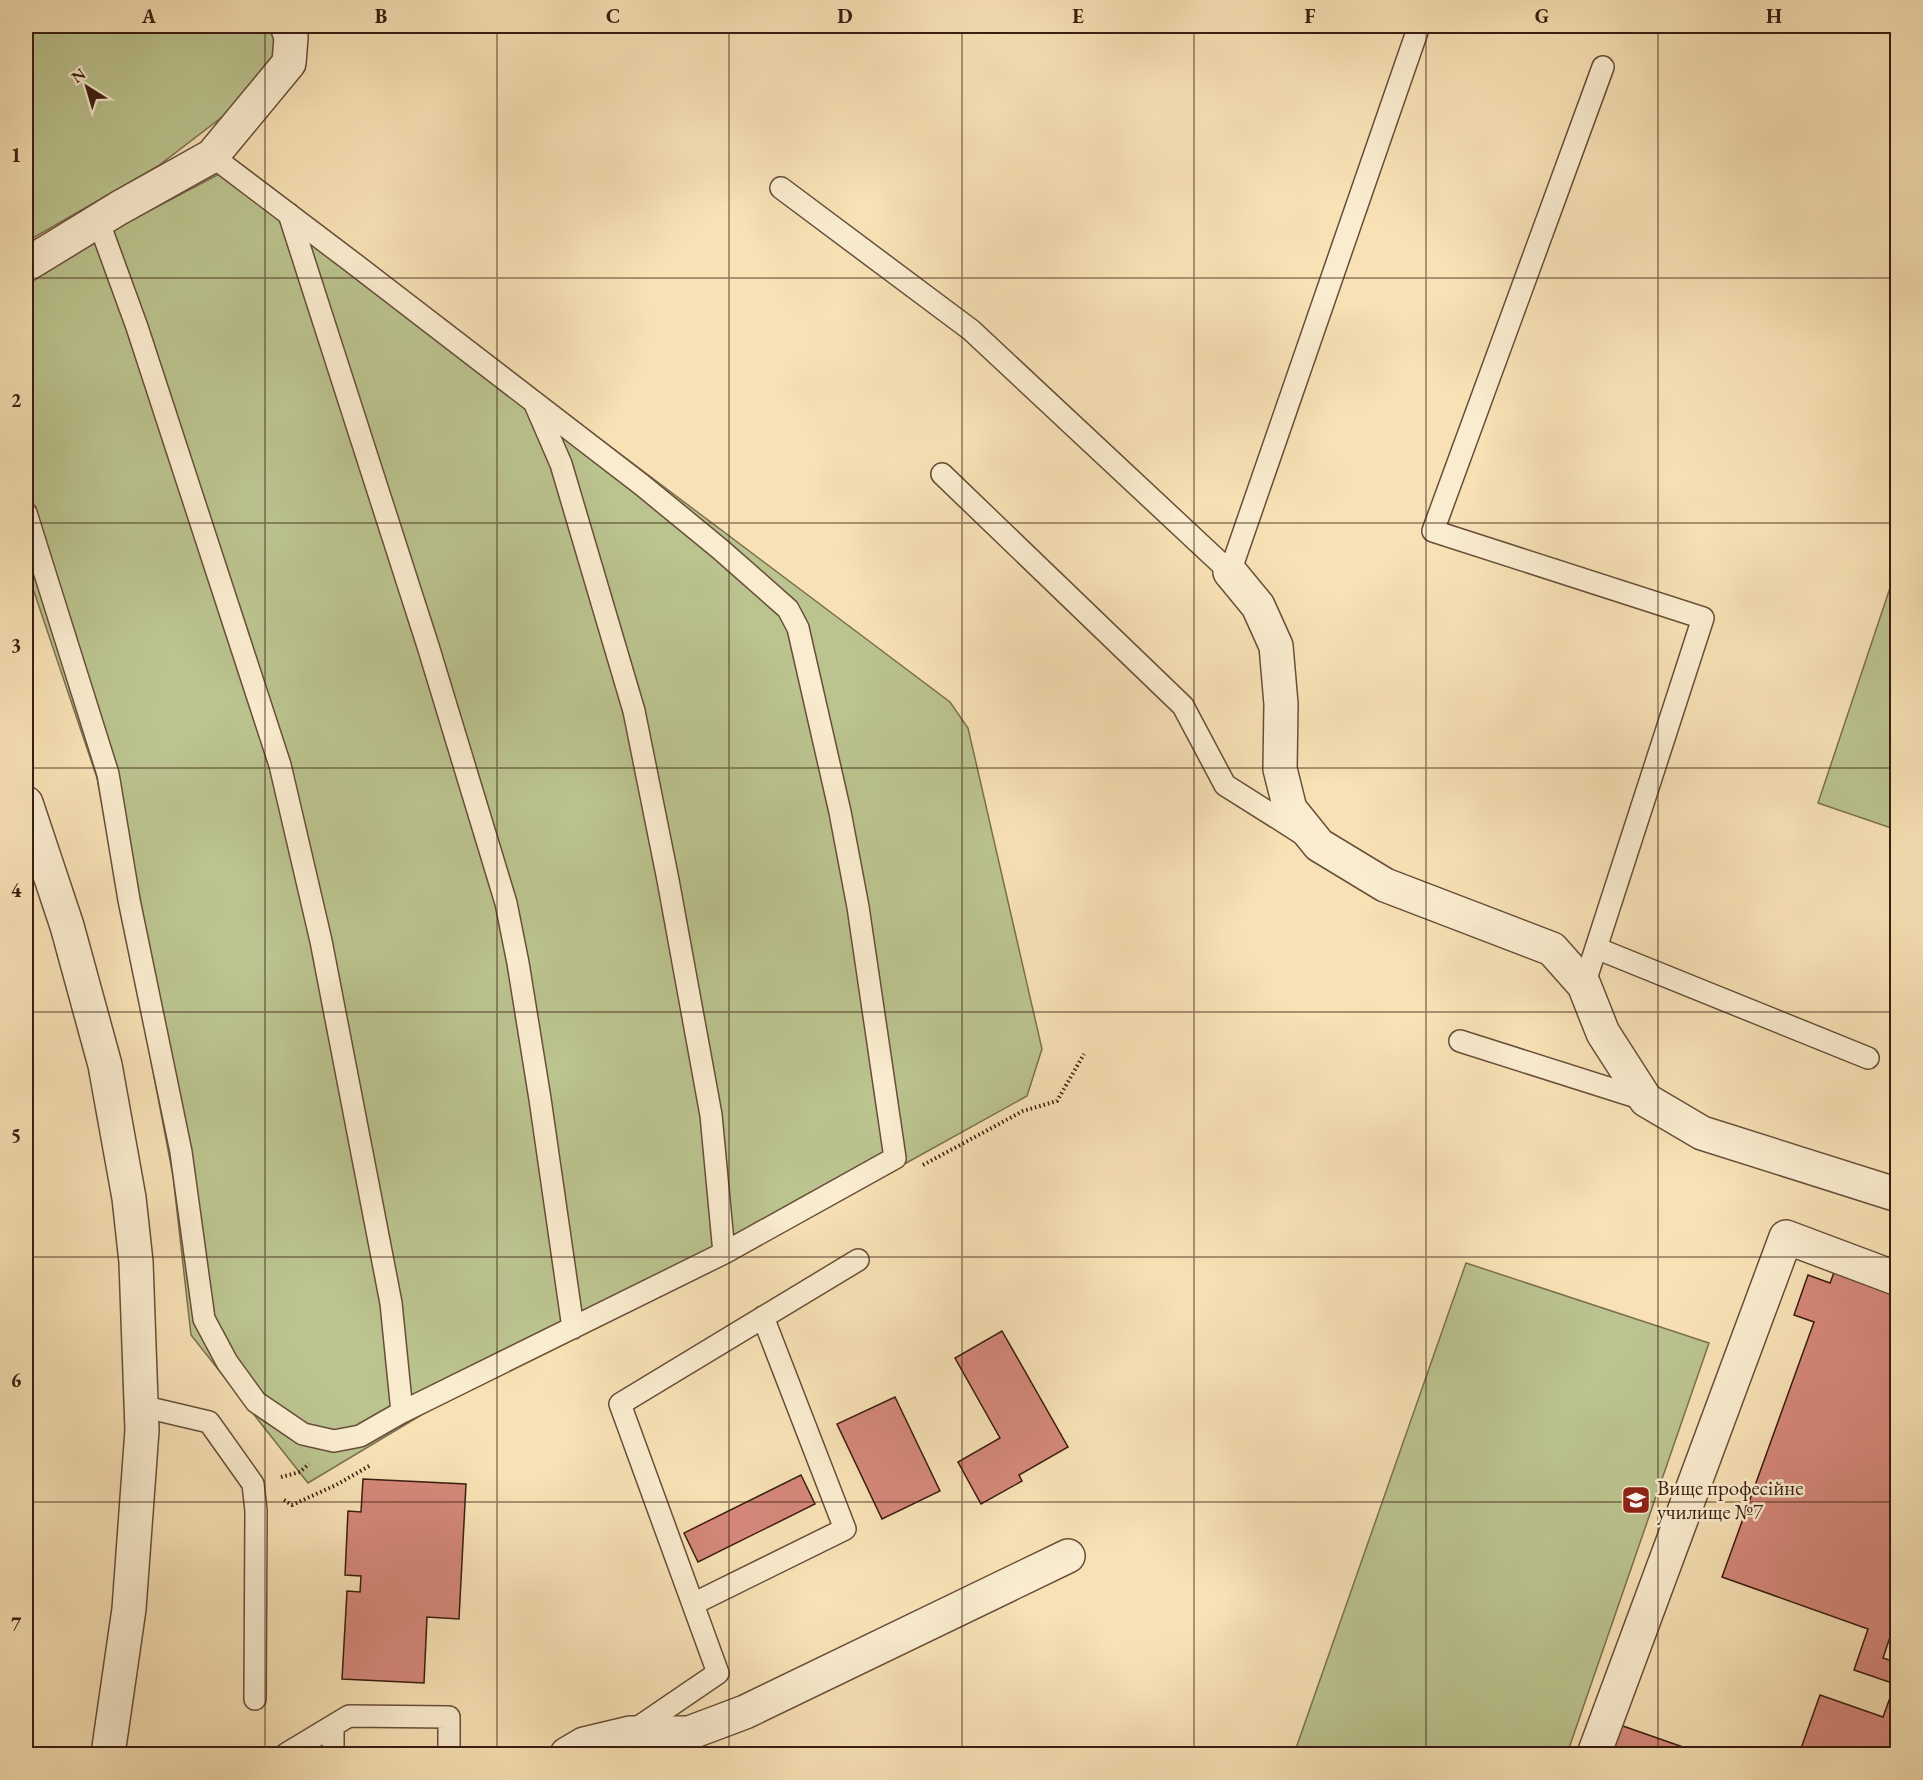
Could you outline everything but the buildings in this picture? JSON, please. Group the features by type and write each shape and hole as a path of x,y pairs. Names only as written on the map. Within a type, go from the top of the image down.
{"street":[{"path":"26,265 98,220 212,156 289,63 291,36 287,26"},
{"path":"1230,572 1258,606 1276,646 1281,704 1280,769 1290,810 1319,845 1385,885 1552,950 1584,985 1603,1032 1646,1100 1702,1133 1898,1196"},
{"path":"26,803 67,926 105,1065 129,1198 136,1262 142,1430 129,1609 108,1755"},
{"path":"1594,1755 1786,1237 1898,1279"},
{"path":"567,1755 584,1744 637,1744 689,1733 745,1712 1068,1556"}],"lane":[{"path":"781,188 971,330 1230,572 1419,26"},
{"path":"1584,985 1703,618 1433,531 1604,68"},
{"path":"26,513 108,774 129,900 181,1152 204,1319 227,1362 256,1402 303,1434 334,1441 360,1436 402,1412 724,1253 895,1158 858,907 840,812 798,628 788,609 642,485 212,156"},
{"path":"289,214 428,646 506,903 539,1088 573,1328"},
{"path":"98,220 137,327 280,765 321,941 389,1292 402,1412"},
{"path":"535,404 561,464 634,711 711,1115 724,1253"},
{"path":"942,474 1183,706 1225,785 1319,845"},
{"path":"1596,948 1868,1058"},
{"path":"1460,1041 1646,1100"},
{"path":"637,1744 718,1672 620,1404 858,1260"},
{"path":"693,1604 845,1529 763,1317"},
{"path":"141,1406 209,1422 253,1484 256,1511 255,1699"},
{"path":"286,1755 349,1716 449,1717 449,1755"},
{"path":"333,1726 333,1755"}],"green space":[{"path":"26,26 266,26 272,33 279,52 230,111 158,166 26,242"},
{"path":"236,165 950,702 968,728 1042,1049 1027,1096 899,1167 448,1399 308,1483 191,1335 173,1176 97,778 26,568 26,281 81,247"},
{"path":"1897,567 1897,830 1818,803"},
{"path":"1466,1263 1709,1343 1567,1754 1294,1754"}],"place":[{"name":"Вище професійне училище №7","path":"1636,1500"}]}
